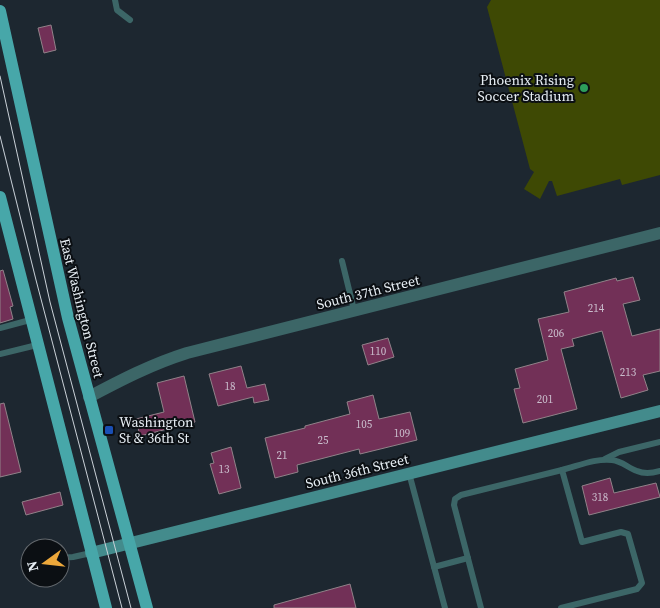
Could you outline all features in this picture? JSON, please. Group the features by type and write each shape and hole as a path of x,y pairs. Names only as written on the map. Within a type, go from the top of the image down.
{"main road":[{"name":"East Washington Street","path":"0,12 48,234 89,397 147,608"},
{"path":"0,197 30,320 106,608"}],"street":[{"name":"South 37th Street","path":"89,397 144,369 187,353 660,233"},
{"name":"South 36th Street","path":"91,553 660,411"}],"lane":[{"path":"115,0 117,10 130,20"},
{"path":"342,262 354,310"},
{"path":"0,328 30,320"},
{"path":"0,354 37,345"},
{"path":"604,460 616,453 660,442"},
{"path":"481,608 454,505 457,497 604,460 622,462 637,472 660,471"},
{"path":"561,608 637,589 642,583 630,536 626,532 582,542 562,470"},
{"path":"409,473 445,608"},
{"name":"South 36th Street","path":"70,557 91,553"},
{"path":"434,567 468,558"}],"green space":[{"name":"Phoenix Rising Soccer Stadium","path":"491,0 660,0 660,175 622,185 620,179 557,196 552,181 549,181 540,199 524,189 534,172 530,169 487,7"}],"building":[{"path":"51,25 56,50 44,53 38,28"},
{"path":"3,270 13,306 10,307 13,319 0,323 0,271"},
{"path":"633,277 640,300 623,304 632,336 660,329 660,371 643,375 648,390 621,398 602,331 572,339 574,346 561,349 577,409 523,423 514,389 520,388 515,369 548,360 538,319 569,312 564,292 616,278 617,281"},
{"path":"388,338 394,357 368,365 362,345"},
{"path":"241,366 247,388 265,384 269,400 254,403 253,397 218,406 209,374"},
{"path":"184,376 195,422 140,436 136,419 164,412 157,383"},
{"path":"373,395 379,419 410,412 417,440 360,454 359,449 297,465 298,472 275,478 265,438 350,414 347,402"},
{"path":"4,403 21,472 0,477 0,404"},
{"path":"231,447 241,488 219,494 210,464 214,463 211,453"},
{"path":"610,478 614,493 656,483 660,497 589,515 582,486"},
{"path":"60,492 63,505 26,515 22,502"},
{"path":"350,584 356,608 274,608 274,605"}],"tram line":[{"path":"0,76 50,302 131,608"},
{"path":"0,136 122,608"}],"place":[{"name":"Phoenix Rising Soccer Stadium","path":"584,88"},
{"name":"Washington St & 36th St","path":"109,430"}]}
